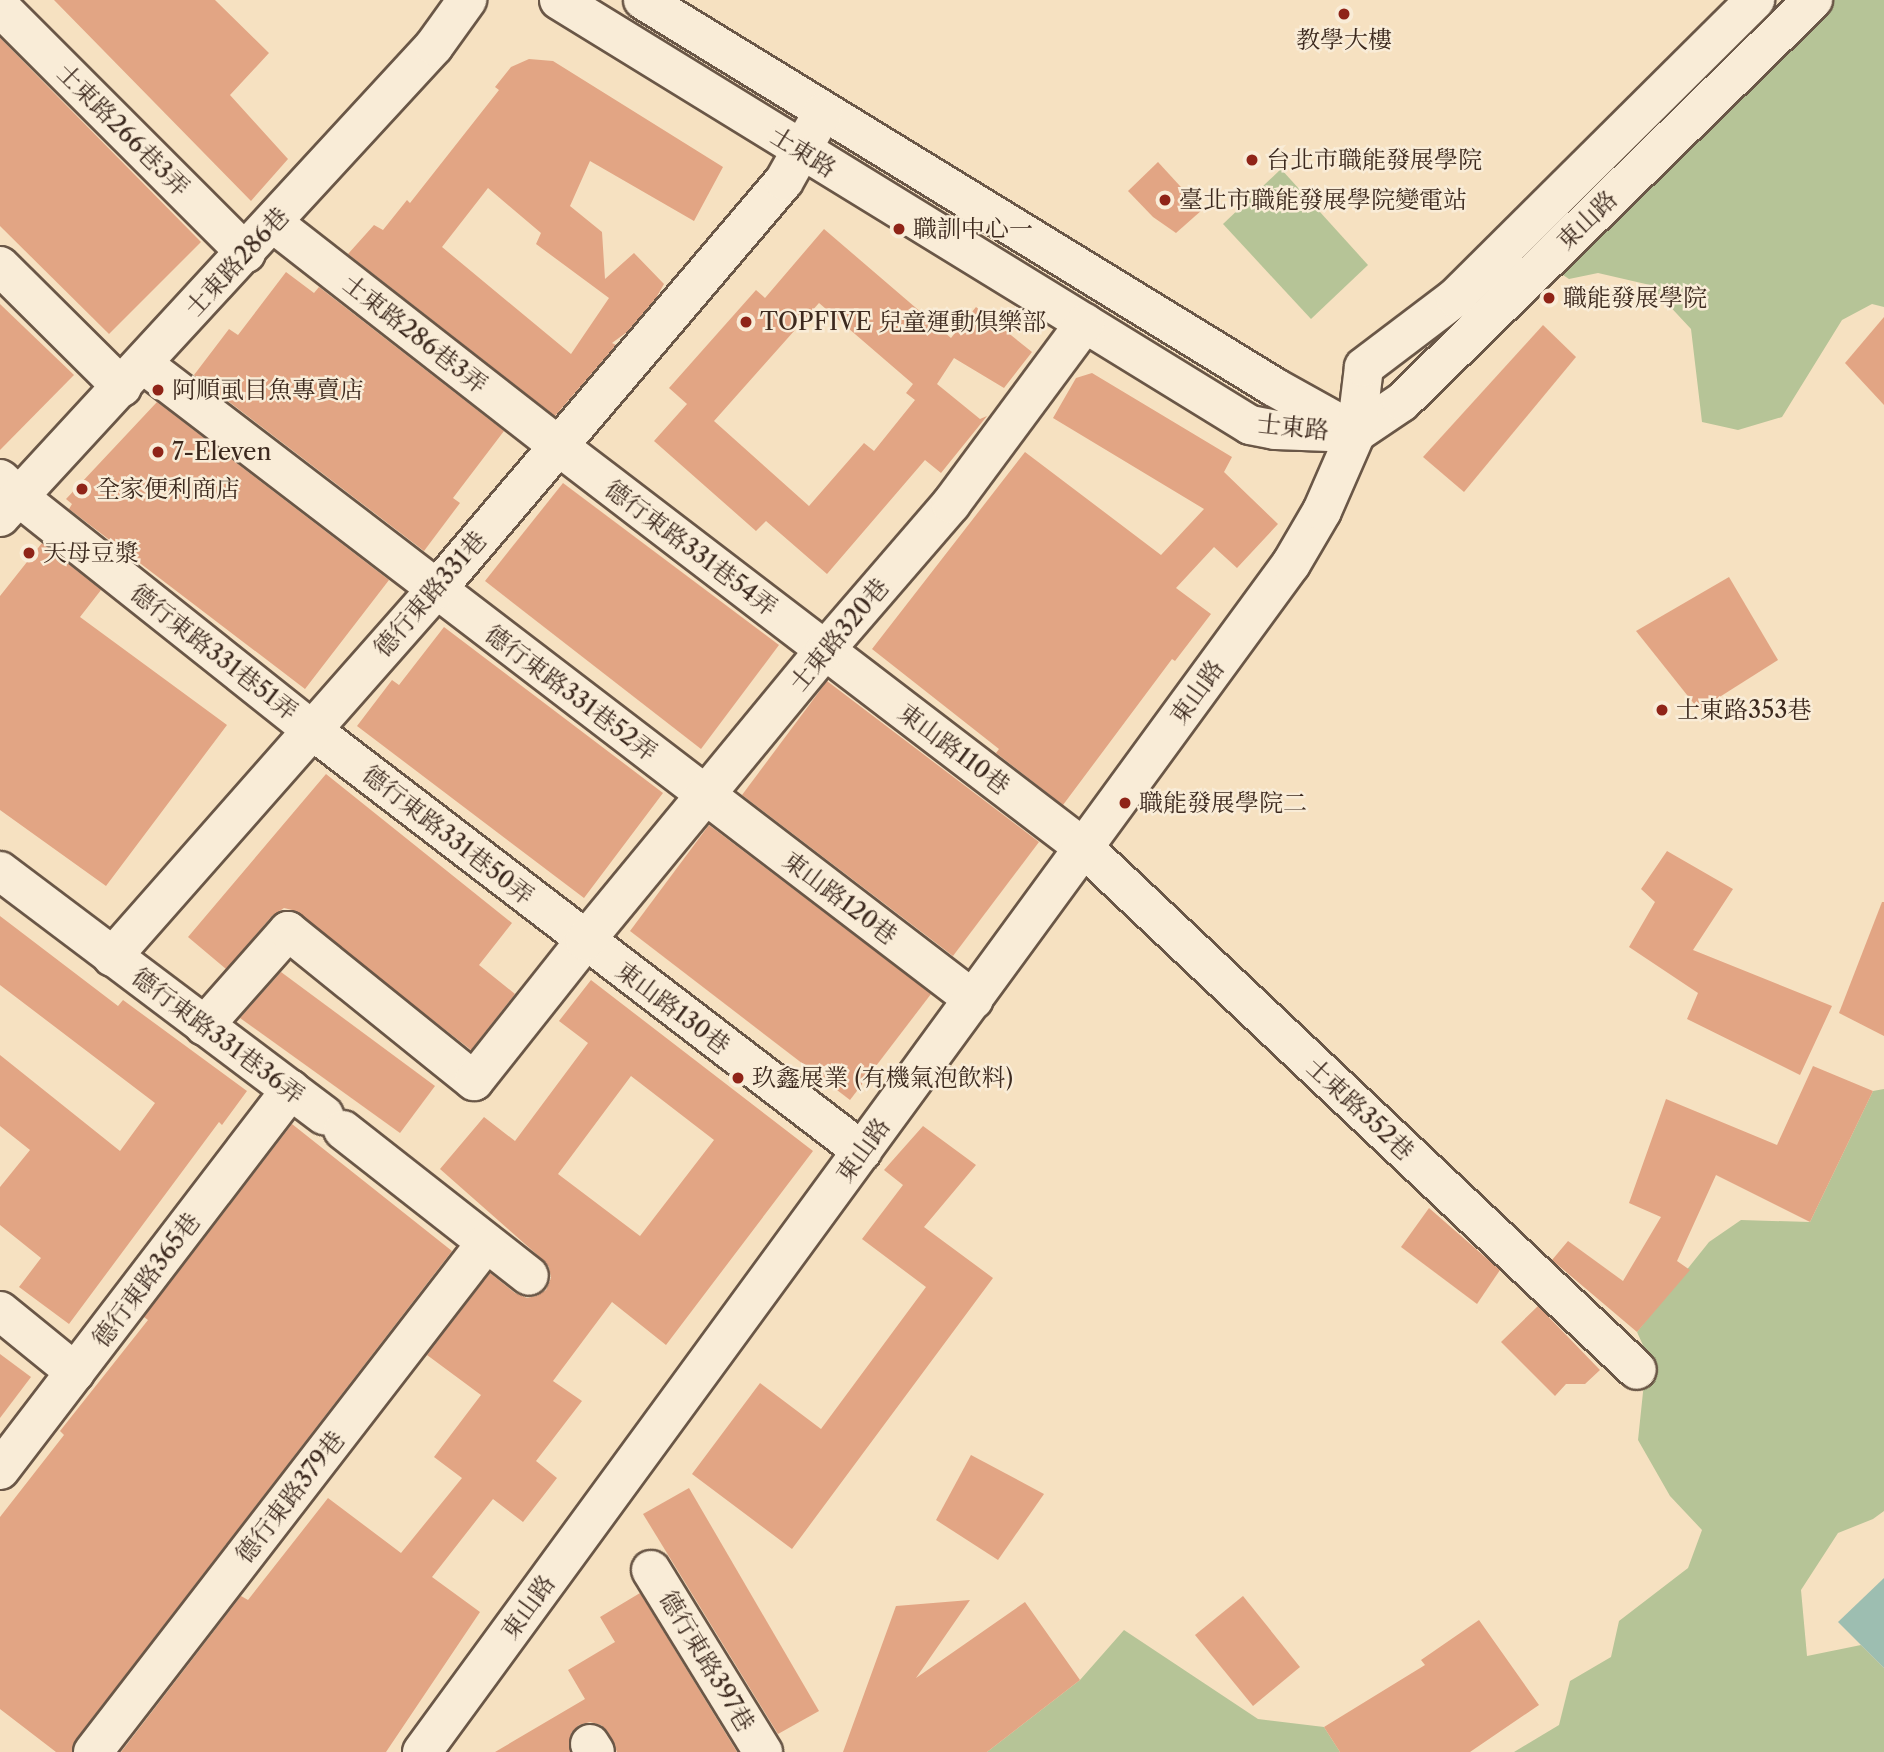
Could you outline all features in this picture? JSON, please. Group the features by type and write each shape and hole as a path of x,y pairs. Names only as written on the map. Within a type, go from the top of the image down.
{"street":[{"name":"士東路286巷","path":"6,497 132,375 246,253 434,46 467,0"},
{"name":"士東路","path":"559,0 1250,425 1275,430 1356,433"},
{"name":"東山路","path":"422,1752 1291,564 1322,511 1356,433 1364,367 1455,298 1755,0"},
{"name":"東山路","path":"1356,433 1402,402 1813,0"},
{"name":"士東路","path":"646,1 1263,380 1356,433"},
{"name":"士東路266巷3弄","path":"0,8 246,253"},
{"name":"德行東路331巷","path":"112,957 436,590 784,181 823,112"},
{"name":"士東路286巷3弄","path":"273,223 557,446"},
{"name":"德行東路331巷52弄","path":"0,266 132,375 436,590 706,796"},
{"name":"士東路320巷","path":"204,1026 288,931 474,1082 585,941 825,650 951,504 1085,323"},
{"name":"德行東路331巷54弄","path":"557,446 825,650"},
{"name":"德行東路331巷51弄","path":"6,497 312,730"},
{"name":"東山路110巷","path":"825,650 1084,848"},
{"name":"德行東路331巷50弄","path":"312,730 585,941"},
{"name":"東山路120巷","path":"706,796 974,1000"},
{"name":"士東路352巷","path":"1084,848 1637,1370"},
{"path":"0,872 112,957"},
{"name":"東山路130巷","path":"585,941 862,1151"},
{"name":"德行東路331巷36弄","path":"112,957 291,1090 486,1243"},
{"name":"德行東路365巷","path":"0,1470 291,1090"},
{"path":"486,1243 529,1276"},
{"name":"德行東路379巷","path":"93,1752 486,1243"},
{"path":"0,1311 75,1372"},
{"name":"德行東路397巷","path":"651,1570 763,1752"}],"green space":[{"path":"1831,0 1884,0 1884,307 1872,304 1842,320 1782,417 1738,430 1702,422 1691,329 1650,285 1598,273 1569,279 1554,269"},
{"path":"1281,169 1368,265 1311,319 1223,224"},
{"path":"1884,1089 1884,1511 1873,1519 1838,1533 1801,1590 1807,1656 1861,1645 1884,1668 1884,1752 1514,1752 1559,1725 1570,1681 1611,1657 1619,1621 1688,1568 1702,1530 1670,1496 1638,1440 1647,1354 1637,1332 1709,1242 1741,1220 1810,1222 1873,1091"},
{"path":"1124,1630 1258,1719 1324,1727 1340,1752 987,1752 1080,1680"}],"shaded area":[{"path":"1884,1578 1884,1668 1838,1622"}],"building":[{"path":"54,0 215,0 269,53 230,95 288,159 251,201"},
{"path":"0,38 201,242 109,334 0,226"},
{"path":"529,59 553,61 723,167 694,221 590,161 570,206 602,232 605,279 634,253 664,284 656,298 627,332 612,343 616,345 555,416 348,254 374,225 383,230 407,200 410,203 499,90 495,87 511,67","holes":["488,188 541,233 536,244 609,298 571,354 442,247"]},
{"name":"臺北市職能發展學院變電站","path":"1158,162 1202,210 1176,233 1153,217 1128,191"},
{"path":"824,229 951,338 976,307 1032,352 1004,388 954,358 937,384 980,419 987,416 941,473 925,460 827,574 766,521 756,531 654,441 687,404 669,388 756,290 765,298","holes":["819,303 913,384 906,393 915,400 874,451 864,443 809,506 714,421"]},
{"path":"286,272 314,293 319,287 504,431 453,498 460,503 424,551 194,375 229,329 238,335"},
{"path":"0,304 74,375 0,450"},
{"path":"1884,317 1884,405 1845,363"},
{"path":"1543,325 1576,357 1464,492 1423,457"},
{"path":"1092,373 1232,457 1224,472 1278,524 1237,568 1214,547 1176,588 1211,614 1175,661 1172,659 1063,805 996,753 999,749 872,649 1025,452 1161,555 1204,509 1053,418 1076,378"},
{"path":"157,402 389,580 305,689 69,509 72,504 66,499"},
{"path":"563,483 779,645 701,749 485,581"},
{"path":"42,543 101,590 80,617 227,725 106,886 0,810 0,596"},
{"path":"1729,577 1778,660 1699,710 1636,631"},
{"path":"444,627 663,793 584,898 357,726 392,680 399,685"},
{"path":"827,681 1039,842 953,956 742,795"},
{"path":"326,774 512,923 479,965 515,994 471,1050 292,910 284,908 272,916 226,969 188,937"},
{"path":"709,825 931,994 850,1100 630,931"},
{"path":"1667,851 1733,889 1693,950 1832,1006 1800,1075 1687,1019 1698,993 1629,947 1655,902 1641,889"},
{"path":"1884,902 1884,1036 1839,1013"},
{"path":"0,916 118,1006 123,1000 247,1091 222,1125 219,1122 69,1324 19,1287 41,1258 0,1225 0,1187 30,1150 0,1126 0,1055 120,1151 155,1103 0,985"},
{"path":"281,972 435,1086 400,1133 240,1018"},
{"path":"591,980 813,1151 666,1345 612,1302 553,1381 582,1401 536,1461 557,1478 523,1522 493,1499 432,1577 480,1612 386,1752 121,1752 241,1596 248,1600 328,1498 401,1553 462,1478 434,1457 481,1395 427,1355 490,1273 515,1293 527,1298 546,1290 551,1278 549,1267 542,1259 440,1169 484,1117 515,1141 588,1043 559,1021","holes":["631,1076 714,1140 640,1236 558,1174"]},
{"path":"1813,1066 1873,1091 1810,1222 1716,1175 1677,1261 1690,1270 1637,1332 1552,1260 1568,1241 1623,1281 1661,1217 1629,1203 1666,1099 1777,1145"},
{"path":"292,1124 452,1251 76,1739 72,1752 56,1752 0,1709 0,1517 64,1435 60,1431 148,1320 144,1317"},
{"path":"923,1126 976,1165 924,1227 993,1278 792,1549 692,1474 760,1383 821,1429 926,1287 862,1239 903,1185 884,1170"},
{"path":"1429,1208 1500,1270 1477,1304 1401,1247"},
{"path":"1538,1306 1600,1370 1585,1384 1566,1384 1555,1396 1501,1342"},
{"path":"0,1354 31,1377 0,1418"},
{"path":"971,1455 1044,1494 998,1560 936,1520"},
{"path":"689,1488 819,1711 778,1734 643,1514"},
{"path":"640,1593 737,1752 617,1752 608,1732 601,1725 590,1722 579,1725 571,1733 570,1752 495,1752 585,1699 568,1670 615,1642 600,1617"},
{"path":"1243,1596 1300,1667 1253,1706 1195,1635"},
{"path":"970,1600 916,1678 1025,1602 1080,1680 987,1752 843,1752 896,1606"},
{"path":"1479,1620 1539,1705 1470,1752 1340,1752 1324,1727 1425,1665 1421,1660"}],"place":[{"name":"教學大樓","path":"1344,14"},
{"name":"台北市職能發展學院","path":"1252,160"},
{"name":"臺北市職能發展學院變電站","path":"1165,200"},
{"name":"職訓中心一","path":"899,229"},
{"name":"職能發展學院","path":"1549,298"},
{"name":"TOPFIVE 兒童運動俱樂部","path":"746,322"},
{"name":"阿順虱目魚專賣店","path":"158,390"},
{"name":"7-Eleven","path":"158,452"},
{"name":"全家便利商店","path":"82,489"},
{"name":"天母豆漿","path":"29,553"},
{"name":"士東路353巷","path":"1662,710"},
{"name":"職能發展學院二","path":"1125,803"},
{"name":"玖鑫展業 (有機氣泡飲料)","path":"738,1078"}]}
